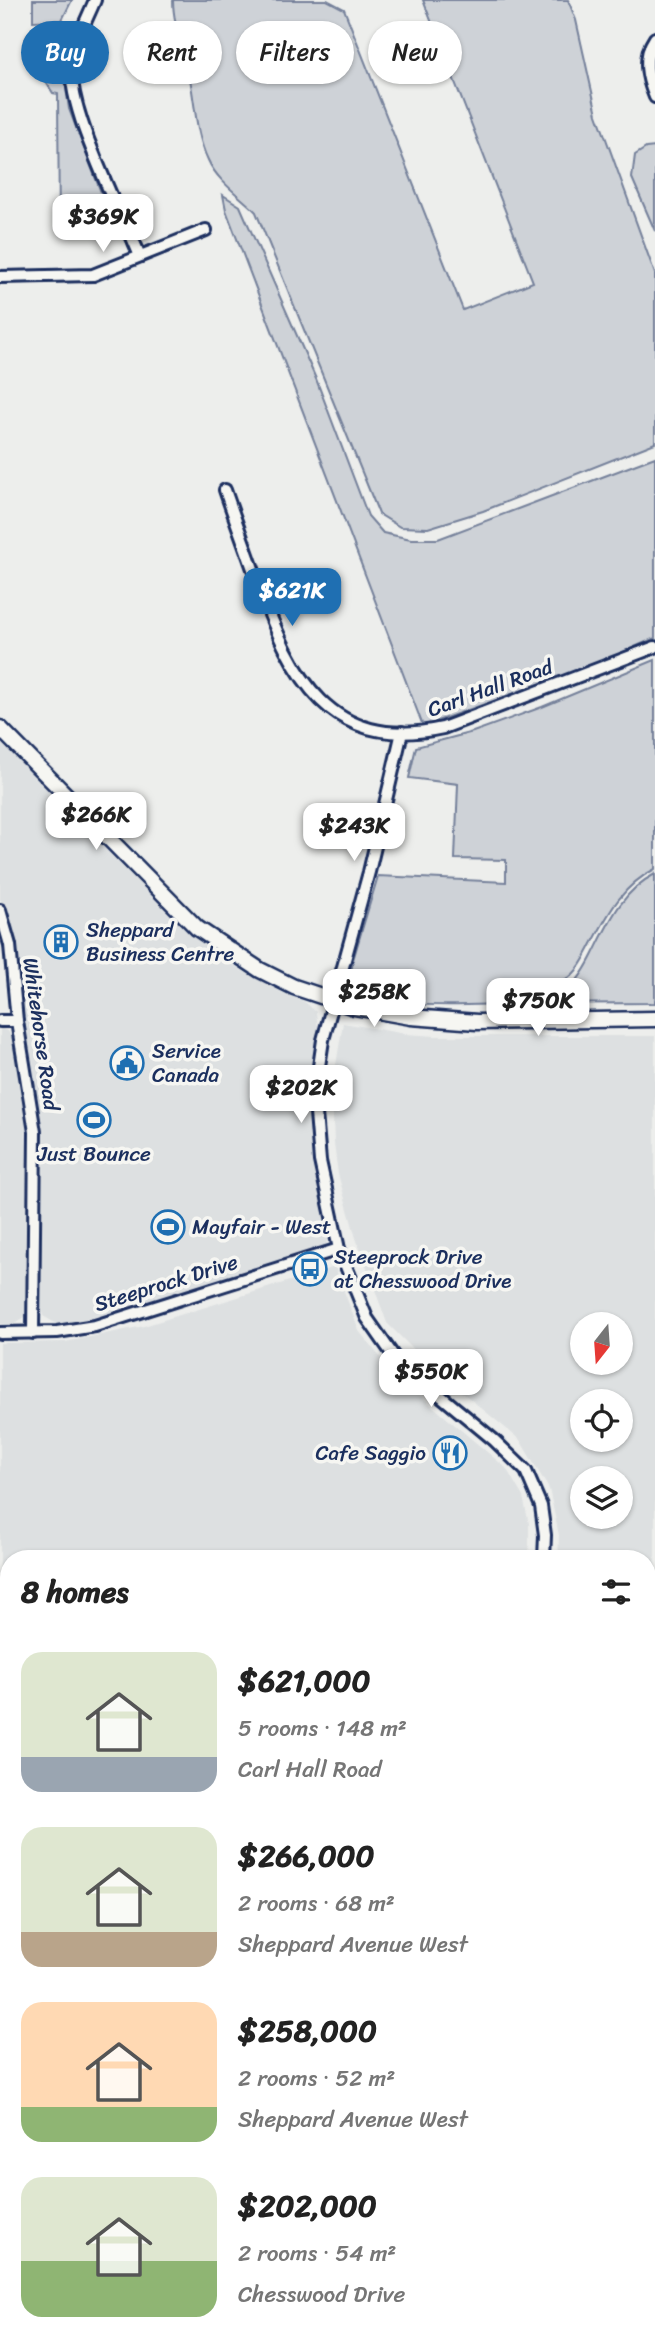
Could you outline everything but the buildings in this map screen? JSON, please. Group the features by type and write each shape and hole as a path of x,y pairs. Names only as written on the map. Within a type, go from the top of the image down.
{"main road":[{"path":"0,728 197,928 261,970 295,986 369,1011 411,1017 477,1022 655,1020"}],"street":[{"path":"95,0 75,50 71,73 73,92 121,219 140,256"},
{"path":"655,38 650,46 646,67 655,97"},
{"path":"0,277 93,275 206,230"},
{"name":"Carl Hall Road","path":"225,490 276,631 303,681 323,703 347,719 369,727 402,732 423,732 453,725 655,647"},
{"path":"402,732 369,872 333,1001 318,1073 316,1113 320,1161 339,1249 367,1318 390,1352 494,1440 526,1471 541,1506 544,1550"},
{"name":"Whitehorse Road","path":"0,909 10,945 18,1021 35,1132 33,1334"},
{"path":"0,1021 18,1021"},
{"name":"Steeprock Drive","path":"0,1333 33,1334 94,1326 339,1249"}],"shaded area":[{"path":"33,0 72,0 62,20 33,21"},
{"path":"173,0 327,0 344,9 349,21 236,21 236,84 354,84 354,34 368,70 368,84 374,84 463,310 533,282 456,84 462,84 462,21 431,21 423,0 568,0 576,20 597,114 655,274 655,443 483,511 428,528 400,527 379,514 256,212 217,175 204,150 191,84 222,84 222,21 176,21"},
{"path":"47,84 66,84 69,109 115,229 59,229 58,94 53,93"},
{"path":"655,147 655,231 632,178 635,155 646,148"},
{"path":"223,195 240,206 316,379 368,516 383,533 411,539 438,539 655,457 655,638 596,664 423,726 226,210"},
{"path":"655,660 655,869 634,883 618,900 573,974 547,989 498,1004 463,1005 397,1002 361,990 350,980 353,960 378,876 506,882 506,860 455,859 458,784 409,778 416,747 473,732 542,707"},
{"path":"0,742 172,917 196,938 239,969 305,1002 316,1012 318,1028 310,1077 310,1137 315,1176 329,1230 328,1241 322,1249 80,1321 57,1324 43,1316 40,1307 39,1119 12,923 0,899"},
{"path":"655,874 655,1003 511,1004 559,992 572,985 587,966 625,898"},
{"path":"343,1023 406,1034 436,1036 655,1036 655,1550 558,1550 559,1535 549,1489 520,1440 430,1366 387,1323 356,1238 338,1174 332,1089"},
{"path":"0,1028 8,1031 16,1043 26,1111 28,1307 25,1317 13,1324 0,1324"},
{"path":"335,1267 359,1331 392,1372 506,1468 523,1497 529,1524 529,1550 0,1550 0,1343 65,1342 144,1326"}],"place":[{"name":"Sheppard Business Centre","path":"61,942"},
{"name":"Service Canada","path":"127,1063"},
{"name":"Just Bounce","path":"94,1120"},
{"name":"Mayfair - West","path":"168,1227"},
{"name":"Steeprock Drive at Chesswood Drive","path":"310,1269"},
{"name":"Cafe Saggio","path":"450,1453"}]}
